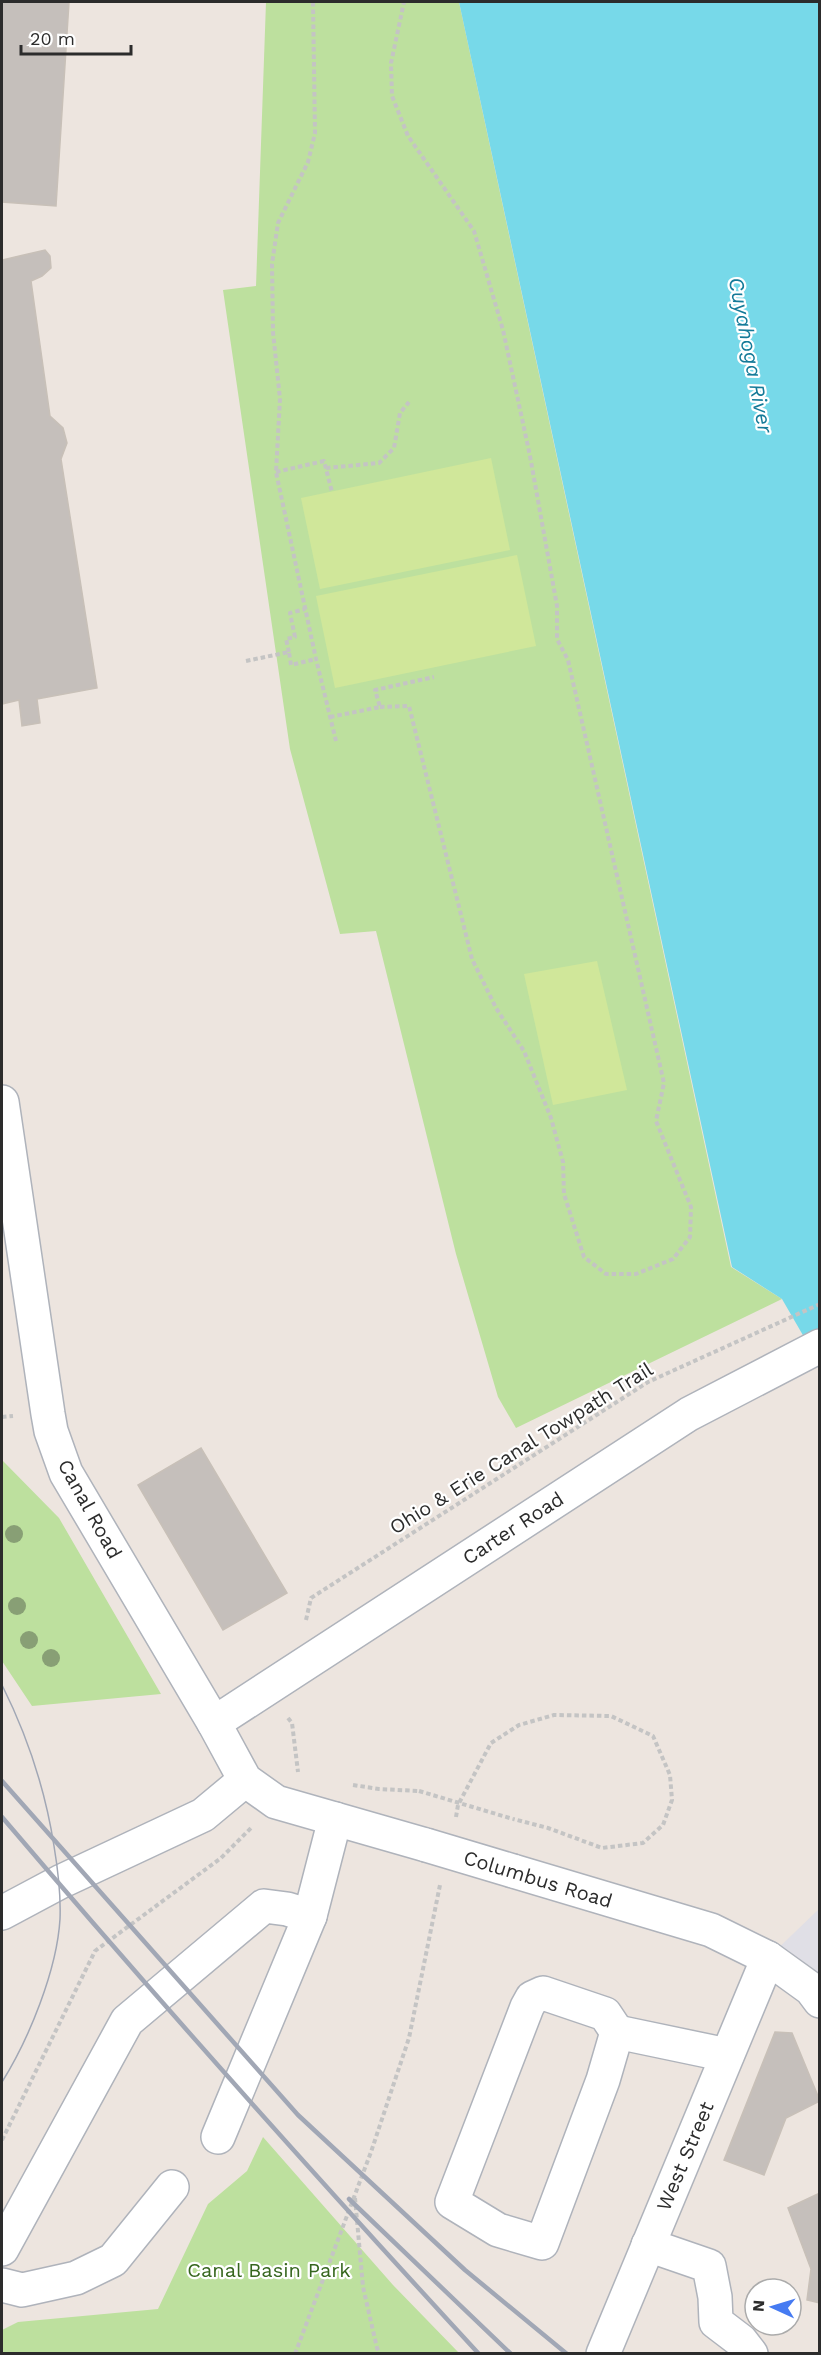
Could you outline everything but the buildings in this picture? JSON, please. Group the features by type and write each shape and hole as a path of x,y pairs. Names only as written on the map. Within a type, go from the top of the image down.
{"street":[{"name":"Canal Road","path":"2,1102 51,1431 66,1473 214,1723 244,1780"},
{"name":"Carter Road","path":"214,1723 689,1414 819,1346"},
{"name":"Columbus Road","path":"244,1780 276,1802 711,1930 768,1958 811,1989 819,2001"},
{"path":"2,1913 60,1882 203,1815 244,1780"},
{"path":"218,2137 310,1916 335,1819"},
{"path":"2,2249 127,2021 264,1906 287,1909 310,1916"},
{"name":"West Street","path":"603,2354 768,1958"},
{"path":"617,2032 603,2080 542,2243 498,2230 452,2202 532,1998 543,1993 604,2014 617,2032 727,2055"},
{"path":"2,2285 22,2290 65,2281 113,2260 172,2187"},
{"path":"648,2245 709,2266 715,2297 716,2322 741,2341 751,2354"}],"path":[{"path":"312,2 315,133 308,162 278,223 272,264 273,332 280,399 276,472 336,741"},
{"path":"330,717 380,707 409,706 472,959 496,1008 524,1051 551,1118 563,1161 564,1194 584,1257 606,1274 636,1274 673,1259 690,1238 691,1207 656,1121 664,1083 568,660 557,639 557,606 534,479 502,330 474,231 408,136 392,96 391,63 404,2"},
{"path":"326,468 379,463 393,448 400,413 409,402"},
{"path":"276,472 324,461 332,492"},
{"path":"305,609 290,613 295,636 286,639 291,665 316,659"},
{"path":"246,661 289,652"},
{"path":"380,707 375,690 434,677"},
{"name":"Ohio & Erie Canal Towpath Trail","path":"311,1598 648,1383 819,1304"},
{"path":"345,1783 379,1789 419,1791 513,1819 548,1828 602,1848 643,1843 663,1825 672,1800 670,1775 653,1736 611,1716 555,1715 519,1725 491,1743 458,1805 453,1827"},
{"path":"292,1723 299,1775"},
{"path":"2,2140 95,1951 221,1858 276,1802"},
{"path":"295,2354 409,2038 441,1882"},
{"path":"354,2195 363,2288 380,2354"}],"shaded area":[{"path":"819,1909 819,2001 768,1958"}],"green space":[{"path":"266,2 459,2 731,1267 782,1299 516,1428 498,1397 456,1254 376,931 340,934 290,749 223,290 256,286"},
{"path":"491,458 510,550 320,589 301,498"},
{"path":"517,555 536,646 335,688 316,596"},
{"path":"597,961 627,1090 553,1105 524,974"},
{"path":"2,1443 3,1461 59,1518 161,1694 32,1706 2,1661"},
{"name":"Canal Basin Park","path":"263,2137 393,2285 459,2353 2,2353 2,2330 18,2322 158,2309 208,2204 247,2171"}],"water":[{"name":"Cuyahoga River","path":"459,2 819,2 819,1363 782,1299 732,1267"}],"tram line":[{"path":"2,1685 28,1744 46,1804 60,1891 58,1939 47,1982 22,2046 2,2082"}],"railway":[{"path":"2,1781 298,2115 465,2270 567,2354"},
{"path":"2,1817 238,2088 479,2354"},
{"path":"349,2199 511,2354"}]}
